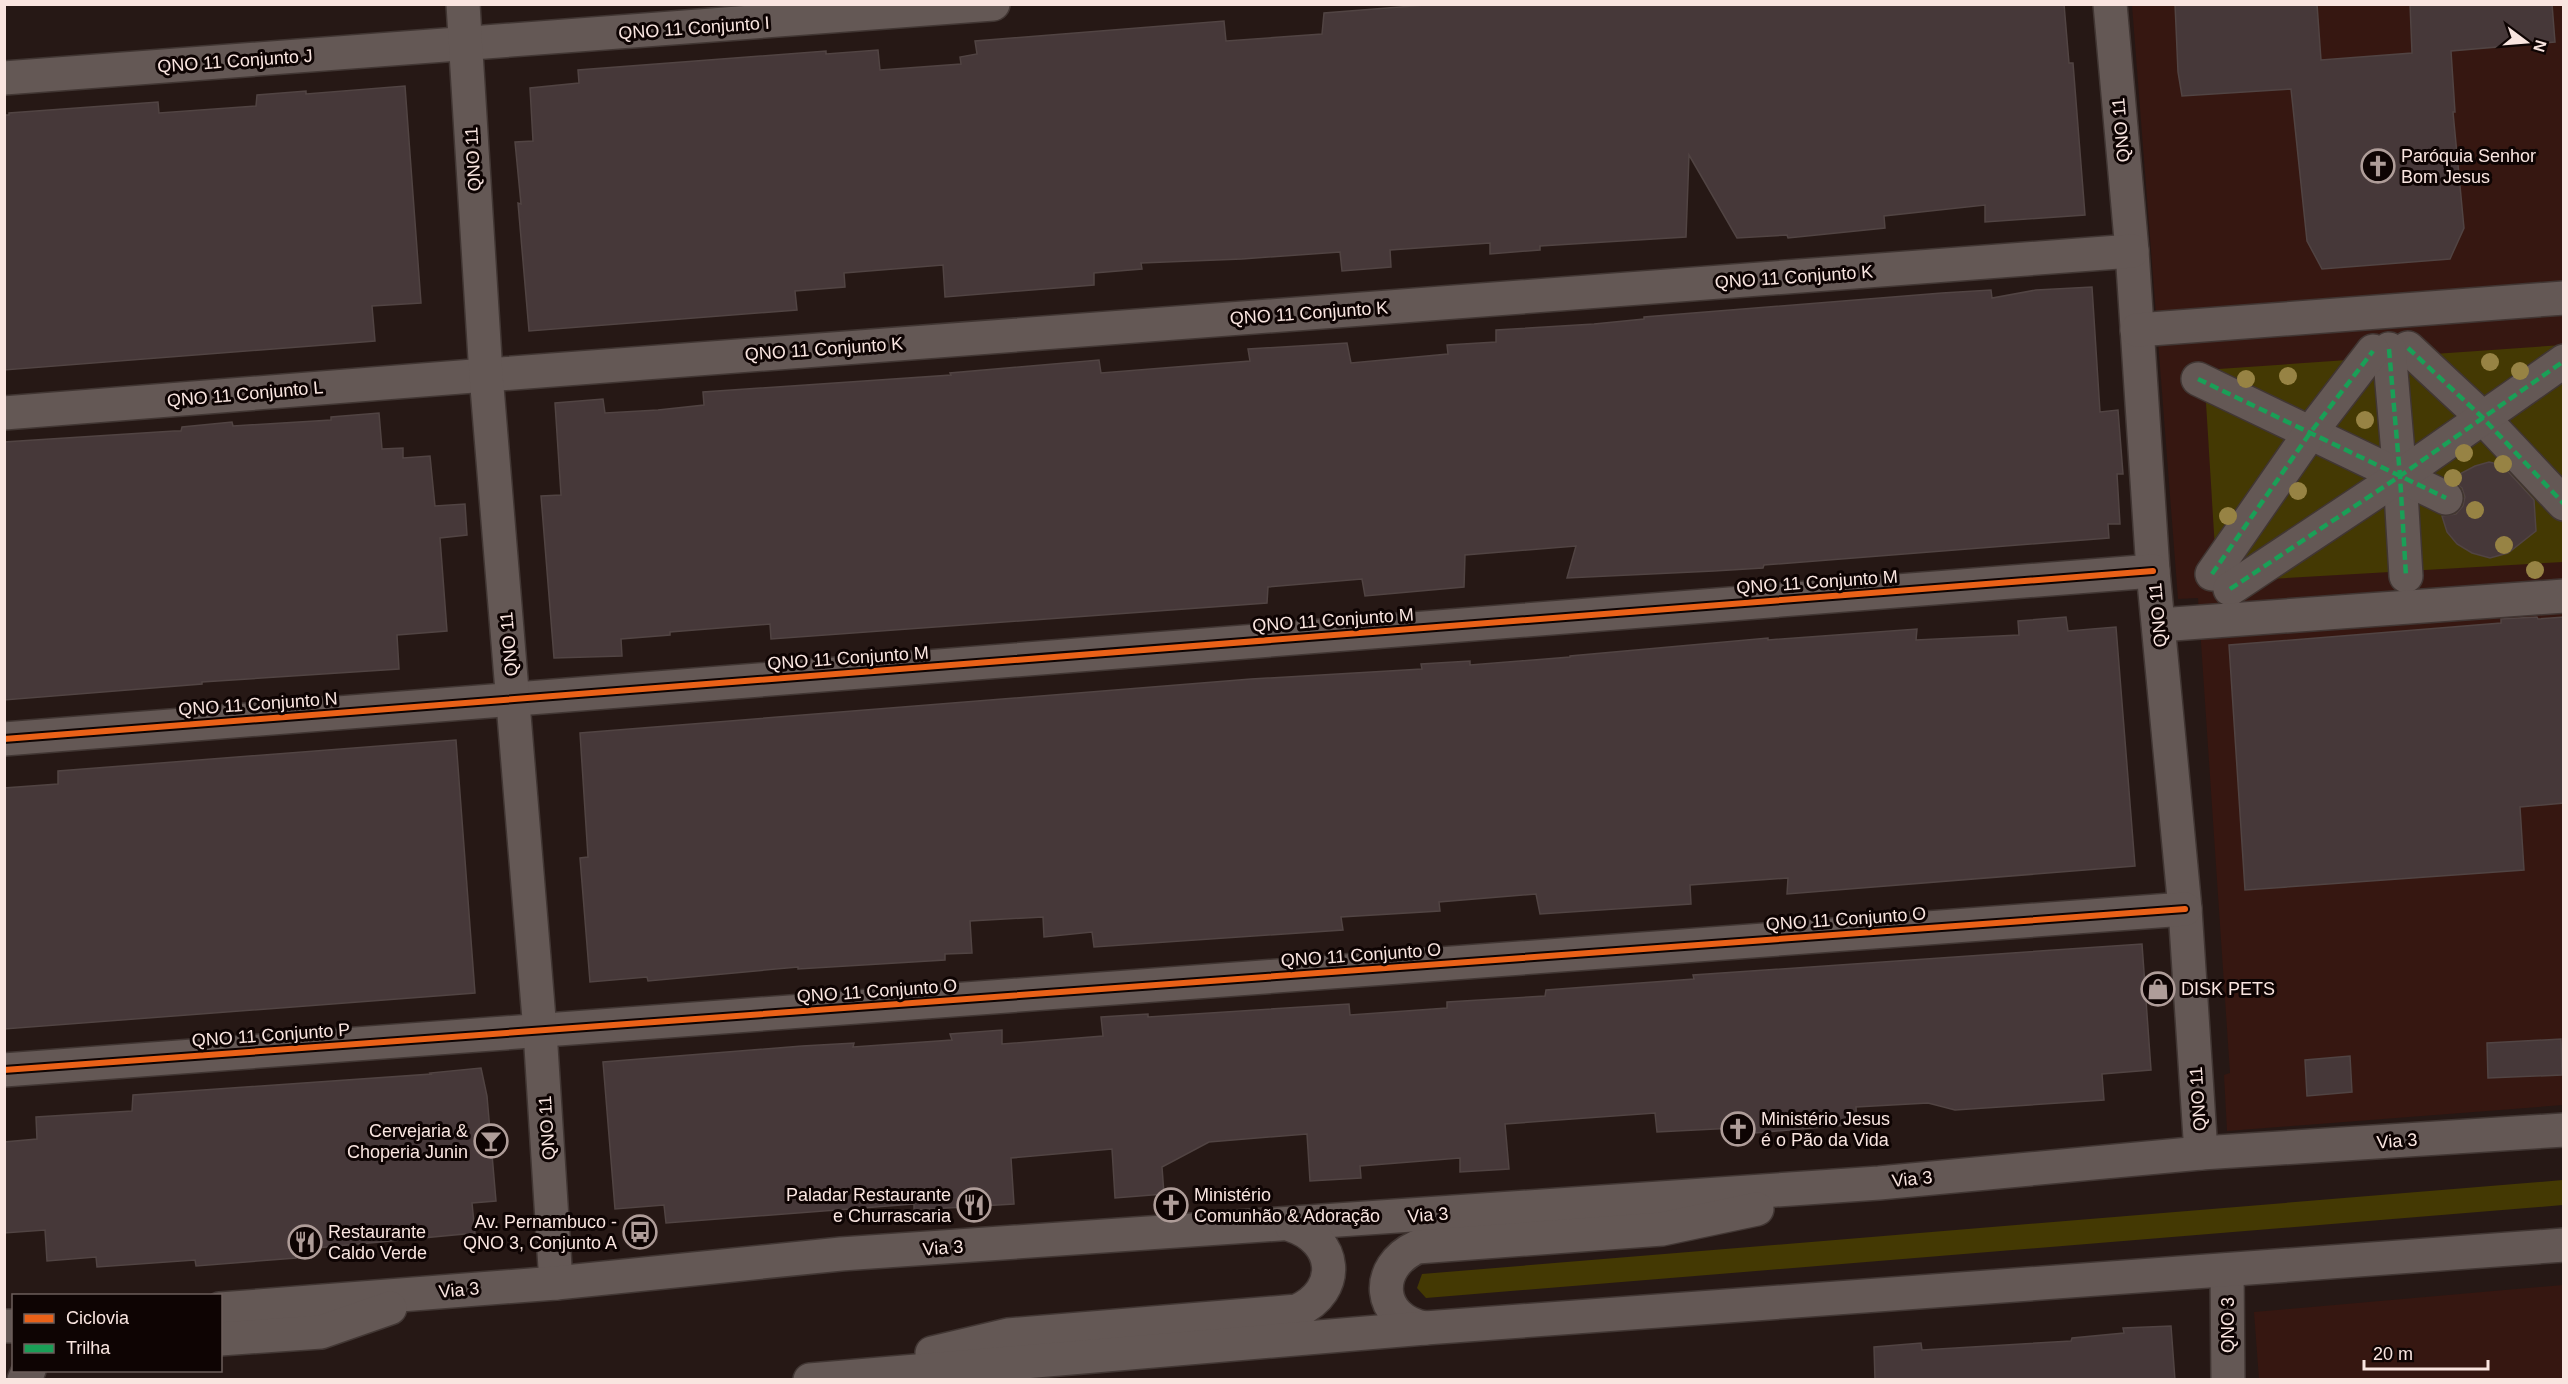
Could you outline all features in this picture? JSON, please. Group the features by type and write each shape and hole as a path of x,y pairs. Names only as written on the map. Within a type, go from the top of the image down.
{"street":[{"name":"QNO 11","path":"463,4 486,375 540,1031 556,1283"},
{"name":"QNO 11 Conjunto I","path":"466,45 993,4"},
{"name":"QNO 11","path":"2110,4 2132,251 2153,571 2185,909 2201,1153"},
{"name":"QNO 11 Conjunto J","path":"4,78 466,45"},
{"name":"QNO 11 Conjunto K","path":"486,375 2132,251"},
{"path":"2137,330 2564,298"},
{"path":"2390,349 2483,418 2564,504"},
{"path":"2390,349 2310,433 2221,581 2400,476 2564,361"},
{"path":"2390,349 2406,576"},
{"name":"QNO 11 Conjunto L","path":"4,413 486,375"},
{"path":"2198,379 2446,498"},
{"name":"QNO 11 Conjunto M","path":"514,699 2153,571"},
{"path":"2159,625 2564,596"},
{"name":"QNO 11 Conjunto N","path":"4,739 514,699"},
{"name":"QNO 11 Conjunto O","path":"540,1031 2185,909"},
{"name":"QNO 11 Conjunto P","path":"4,1070 540,1031"},
{"name":"Via 3","path":"222,1309 556,1283 842,1254 1879,1183 2201,1153 2564,1130"},
{"path":"1425,1328 1411,1325 1399,1318 1390,1306 1386,1292 1387,1278 1393,1264 1404,1253 1417,1247 1662,1229 1879,1183"},
{"path":"818,1379 1008,1335 1297,1311 1310,1305 1320,1294 1327,1281 1329,1266 1326,1252 1318,1239 1306,1230 1291,1225"},
{"path":"818,1379 1425,1328 2564,1245"},
{"name":"QNO 3","path":"2227,1270 2228,1380"},
{"path":"222,1339 321,1332 438,1292"}],"shaded area":[{"path":"2132,5 2563,5 2563,1105 2227,1131 2224,1075 2230,1073 2198,598 2178,599"},
{"path":"2563,345 2563,562 2217,582 2204,370"},
{"path":"2563,1180 2563,1205 1426,1298 1417,1288 1422,1274"},
{"path":"2563,1285 2563,1379 2259,1379 2254,1312"}],"building":[{"path":"1438,4 2064,4 2069,63 2073,63 2085,215 1985,222 1985,205 1884,216 1885,228 1788,238 1787,235 1737,238 1689,155 1686,237 1540,246 1540,250 1490,254 1490,243 1390,250 1391,267 1342,271 1340,252 1141,263 1142,269 1094,273 1094,285 945,297 943,265 844,273 845,287 795,291 797,310 529,331 515,142 533,141 530,88 579,83 578,70 826,51 826,54 878,50 880,70 961,64 960,57 977,54 975,41 1224,21 1226,41 1322,34 1324,13"},
{"path":"2175,4 2317,4 2321,60 2412,53 2410,4 2552,4 2555,42 2451,51 2455,112 2453,112 2464,228 2450,259 2322,269 2307,241 2291,89 2182,96 2178,72"},
{"path":"405,86 421,303 372,306 375,341 4,370 4,115 158,102 159,113 256,106 257,95 306,91 306,94"},
{"path":"2092,287 2100,412 2118,410 2123,474 2117,474 2120,524 2108,524 2109,538 1764,565 1763,568 1567,578 1576,546 1465,555 1464,587 1365,596 1362,579 1268,587 1267,603 771,639 770,624 670,632 670,635 621,639 622,656 554,658 541,496 561,495 555,403 603,399 605,413 658,410 704,405 703,392 951,375 950,373 1099,360 1101,373 1250,361 1248,349 1347,343 1351,363 1448,354 1447,345 1496,342 1496,330 1594,324 1644,319 1644,317 1942,293 1991,290 1992,298 2036,290"},
{"path":"379,413 382,449 403,448 403,458 430,456 435,506 465,504 467,535 440,538 447,631 397,635 399,669 202,682 202,684 4,700 4,442 181,431 182,427 232,422 233,426 331,420 331,417"},
{"path":"2489,462 2502,465 2534,500 2536,531 2508,553 2490,558 2472,553 2457,544 2447,532 2442,516 2456,514 2463,506 2465,497 2462,488 2450,479 2475,466"},
{"path":"2066,617 2068,631 2116,627 2135,866 1787,894 1788,878 1690,885 1691,904 1540,914 1536,894 1439,902 1440,911 1341,917 1343,930 1094,947 1092,932 1044,937 1043,917 970,921 972,953 945,954 945,960 798,969 798,967 648,981 647,977 590,982 580,858 588,857 580,733 1251,679 1422,669 1421,664 1470,661 1470,665 1768,638 1768,640 1917,629 1916,640 2019,635 2018,621"},
{"path":"2537,617 2538,619 2564,617 2564,803 2520,807 2524,870 2245,890 2229,645 2501,623 2501,619"},
{"path":"456,740 475,993 4,1029 4,788 58,784 58,771"},
{"path":"2142,944 2151,1070 2102,1074 2104,1100 1955,1110 1928,1103 1856,1107 1857,1124 1755,1133 1755,1127 1657,1132 1655,1113 1505,1124 1509,1169 1460,1172 1460,1158 1360,1166 1361,1178 1310,1181 1307,1134 1209,1142 1162,1167 1164,1194 1115,1198 1112,1149 1011,1158 1014,1204 914,1210 914,1204 666,1223 664,1205 615,1209 603,1062 802,1046 854,1043 853,1047 952,1040 950,1034 1002,1030 1002,1044 1103,1036 1101,1017 1148,1014 1148,1017 1349,1004 1350,1015 1447,1008 1447,1002 1545,996 1546,990 1694,979 1693,975"},
{"path":"2561,1039 2562,1075 2488,1078 2487,1043"},
{"path":"2350,1056 2352,1092 2307,1096 2305,1060"},
{"path":"481,1068 487,1096 496,1201 472,1203 475,1233 295,1250 296,1258 196,1266 195,1260 97,1267 96,1257 47,1261 45,1230 4,1233 4,1142 37,1139 36,1117 132,1111 133,1095 431,1074"},
{"path":"2171,1326 2175,1380 1875,1380 1874,1347 1921,1343 1922,1350 2071,1341 2072,1338 2124,1333 2123,1328"}],"marked path":[{"path":"2408,348 2483,418 2564,504"},
{"path":"2389,349 2406,576"},
{"path":"2212,574 2310,433 2373,351"},
{"path":"2230,589 2400,476 2564,361"},
{"path":"2198,379 2446,498"}],"cycle path":[{"path":"4,739 2153,571"},
{"path":"4,1070 2185,909"}],"place":[{"name":"Paróquia Senhor Bom Jesus","path":"2378,166"},
{"name":"DISK PETS","path":"2158,989"},
{"name":"Ministério Jesus é o Pão da Vida","path":"1738,1129"},
{"name":"Cervejaria & Choperia Junin","path":"491,1141"},
{"name":"Paladar Restaurante e Churrascaria","path":"974,1205"},
{"name":"Ministério Comunhão & Adoração","path":"1171,1205"},
{"name":"Av. Pernambuco - QNO 3, Conjunto A","path":"640,1232"},
{"name":"Restaurante Caldo Verde","path":"305,1242"}]}
